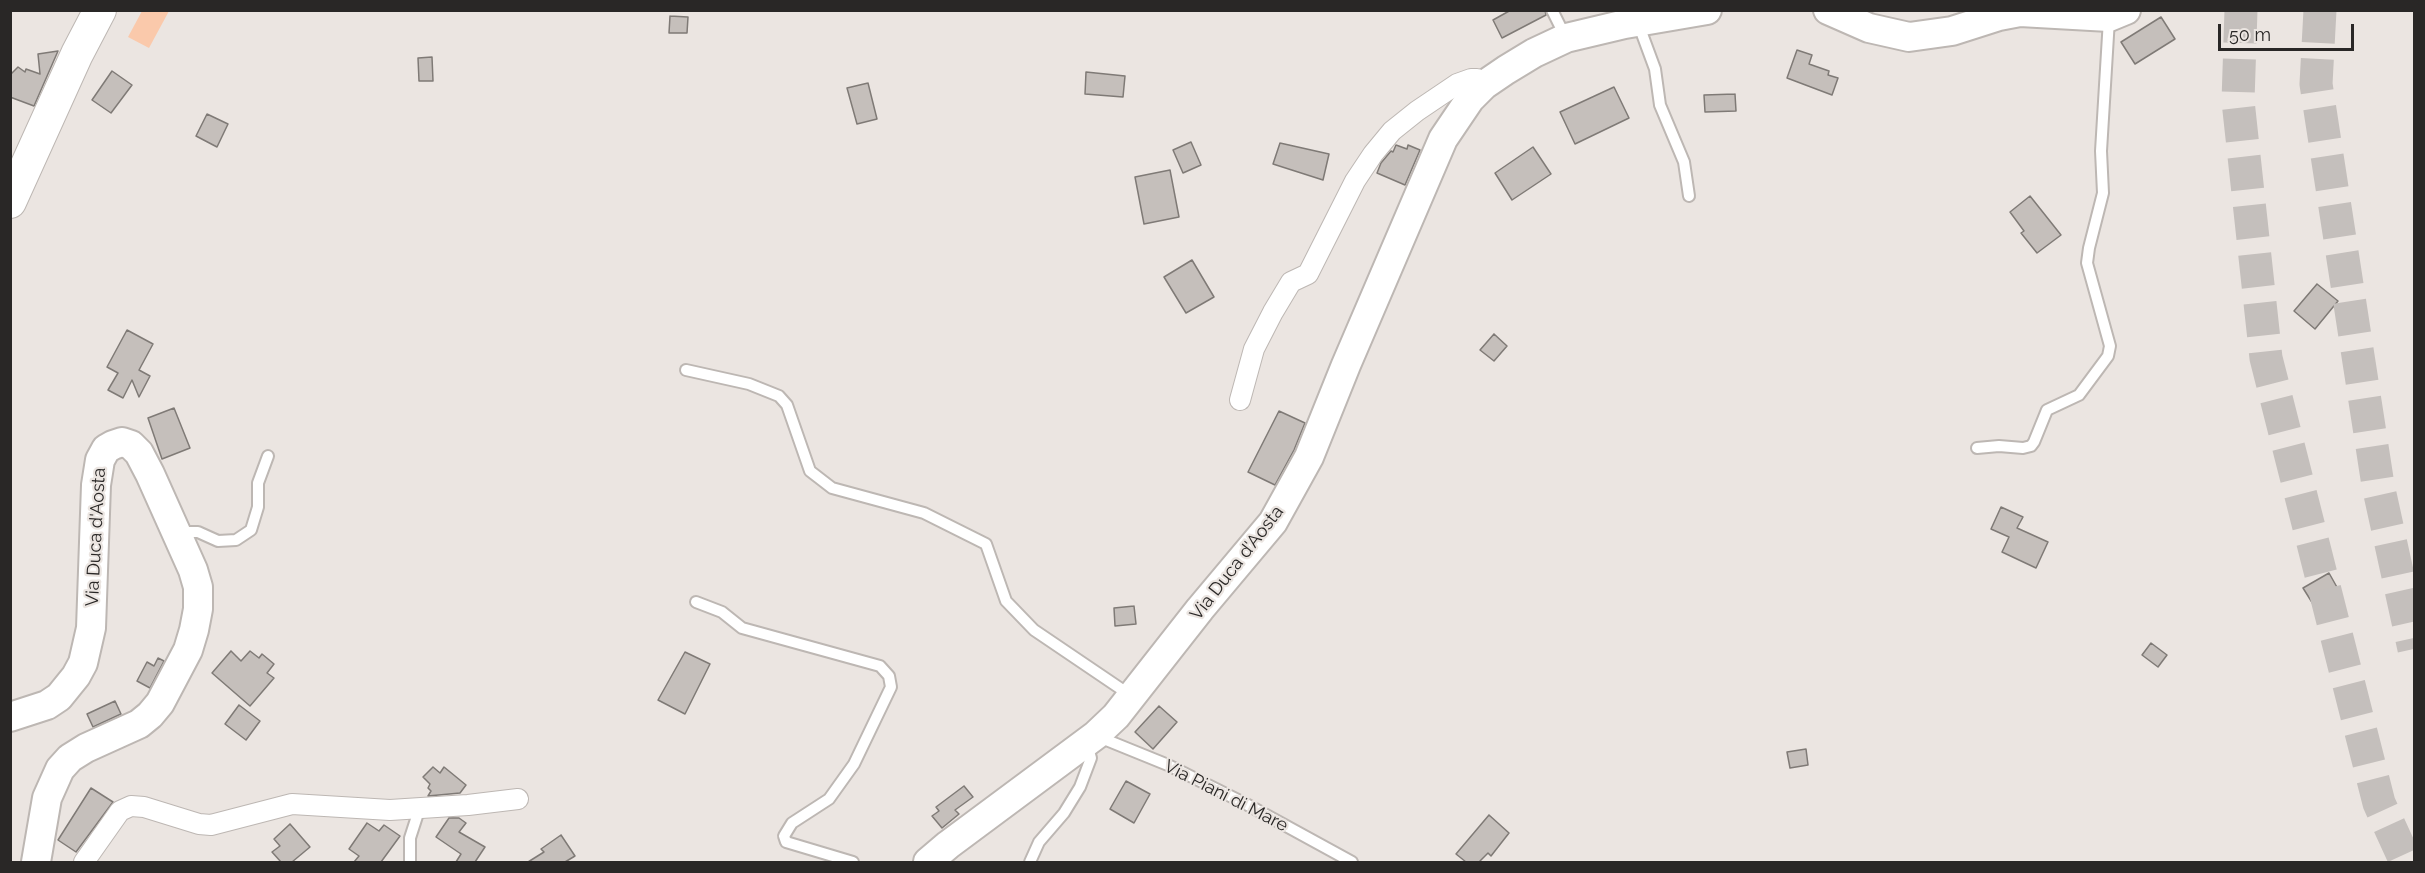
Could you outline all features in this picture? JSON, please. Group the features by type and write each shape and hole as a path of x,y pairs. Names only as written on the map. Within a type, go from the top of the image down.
{"main road":[{"path":"10,202 100,10"},
{"name":"Via Duca d'Aosta","path":"928,862 948,844 1091,739 1133,697 1200,609 1273,522 1309,457 1443,139 1459,113 1484,86 1534,53 1566,38 1631,19 1707,10"},
{"path":"1828,10 1869,28 1909,37 1953,31 1999,16 2020,12 2117,14"},
{"name":"Via Duca d'Aosta","path":"10,717 47,705 58,697 76,676 83,663 91,628 96,485 100,460 106,449 122,442 139,453 178,535 198,587 198,609 188,650 160,703 150,715 139,724 86,748 70,758 60,769 47,798 36,862"}],"street":[{"path":"1240,400 1254,349 1273,312 1291,282 1308,274 1355,181 1372,154 1392,131 1457,84 1471,79 1477,80 1484,86"},
{"path":"84,862 120,811 131,806 144,807 199,824 211,825 292,804 390,810 518,799"}],"lane":[{"path":"1552,10 1566,38"},
{"path":"1977,448 2031,446 2047,410 2079,395 2108,356 2110,346 2087,263 2103,193 2101,151 2117,14"},
{"path":"1631,19 1655,69 1660,105 1684,162 1689,196"},
{"path":"686,370 749,384 779,396 788,405 791,421 810,471 832,488 924,513 986,544 1006,601 1034,630 1133,697"},
{"path":"178,535 198,532 218,541 236,540 251,530 258,507 258,483 268,456"},
{"path":"696,602 722,612 742,628 880,666 889,676 891,687 854,764 829,799 792,824 784,836 786,842 853,862"},
{"path":"1030,862 1039,843 1064,813 1080,787 1091,758 1091,739"},
{"name":"Via Piani di Mare","path":"1091,739 1187,775 1352,862"},
{"path":"410,862 410,838 420,807"}],"shaded area":[{"path":"142,11 169,11 149,48 128,37"}],"building":[{"path":"1511,10 1545,10 1546,15 1502,38 1493,20"},
{"path":"670,16 688,17 687,33 669,33"},
{"path":"2161,17 2175,39 2135,64 2121,42"},
{"path":"1797,50 1812,55 1809,64 1829,71 1828,75 1838,78 1832,95 1787,78"},
{"path":"58,51 34,106 10,97 10,75 18,67 25,72 26,69 40,74 38,54"},
{"path":"432,57 433,81 419,81 418,58"},
{"path":"112,71 132,85 111,113 92,100"},
{"path":"1086,72 1125,76 1123,97 1085,94"},
{"path":"868,83 877,119 857,124 847,88"},
{"path":"1614,87 1629,118 1575,144 1560,112"},
{"path":"1735,94 1736,111 1705,112 1704,95"},
{"path":"207,114 228,124 217,147 196,136"},
{"path":"1191,142 1201,165 1183,173 1173,150"},
{"path":"1280,143 1329,154 1323,180 1273,164"},
{"path":"1396,145 1407,149 1408,145 1420,150 1405,185 1377,173 1381,163 1391,151 1393,152"},
{"path":"1533,147 1551,174 1512,200 1495,173"},
{"path":"1170,170 1179,217 1144,224 1135,177"},
{"path":"2030,196 2061,235 2037,253 2021,233 2024,231 2010,212"},
{"path":"1192,260 1214,297 1186,313 1164,277"},
{"path":"2317,284 2338,301 2315,329 2294,311"},
{"path":"127,330 153,344 139,370 150,376 139,397 132,380 123,398 108,390 118,373 107,367"},
{"path":"1494,334 1507,346 1494,361 1480,350"},
{"path":"174,408 190,448 162,459 148,418"},
{"path":"1279,411 1305,423 1294,450 1275,485 1248,472"},
{"path":"2001,507 2023,517 2017,528 2048,542 2036,568 2002,552 2009,537 1991,529"},
{"path":"2329,573 2338,589 2313,604 2303,588"},
{"path":"1134,606 1136,624 1115,626 1114,608"},
{"path":"2151,643 2167,655 2158,667 2142,655"},
{"path":"231,651 241,661 250,651 259,658 262,654 274,664 267,673 274,678 250,706 212,673"},
{"path":"685,652 710,664 685,714 658,700"},
{"path":"158,658 164,661 150,688 137,681 147,662 154,666"},
{"path":"115,701 121,714 93,727 87,714"},
{"path":"239,705 260,721 246,740 225,724"},
{"path":"1159,706 1177,722 1153,749 1135,732"},
{"path":"1806,749 1808,765 1790,768 1787,752"},
{"path":"433,767 440,773 444,767 466,785 460,793 428,796 431,791 428,788 430,784 423,777"},
{"path":"1126,781 1150,794 1134,823 1110,809"},
{"path":"964,786 973,797 955,810 959,814 942,828 932,816 939,811 936,807"},
{"path":"91,788 113,802 76,852 58,840"},
{"path":"1489,815 1509,833 1491,856 1488,853 1479,862 1466,862 1456,854"},
{"path":"449,818 459,818 466,823 459,832 485,847 475,862 456,862 461,854 436,837"},
{"path":"367,823 379,831 384,825 400,836 381,862 354,862 359,856 349,849"},
{"path":"290,824 310,847 292,862 281,862 272,852 280,846 274,839"},
{"path":"561,835 575,856 565,862 528,862 544,852 541,849"}],"tunnel":[{"path":"2241,10 2238,101 2266,358 2379,803 2406,862"},
{"path":"2320,10 2316,84 2378,485 2414,649"}]}
